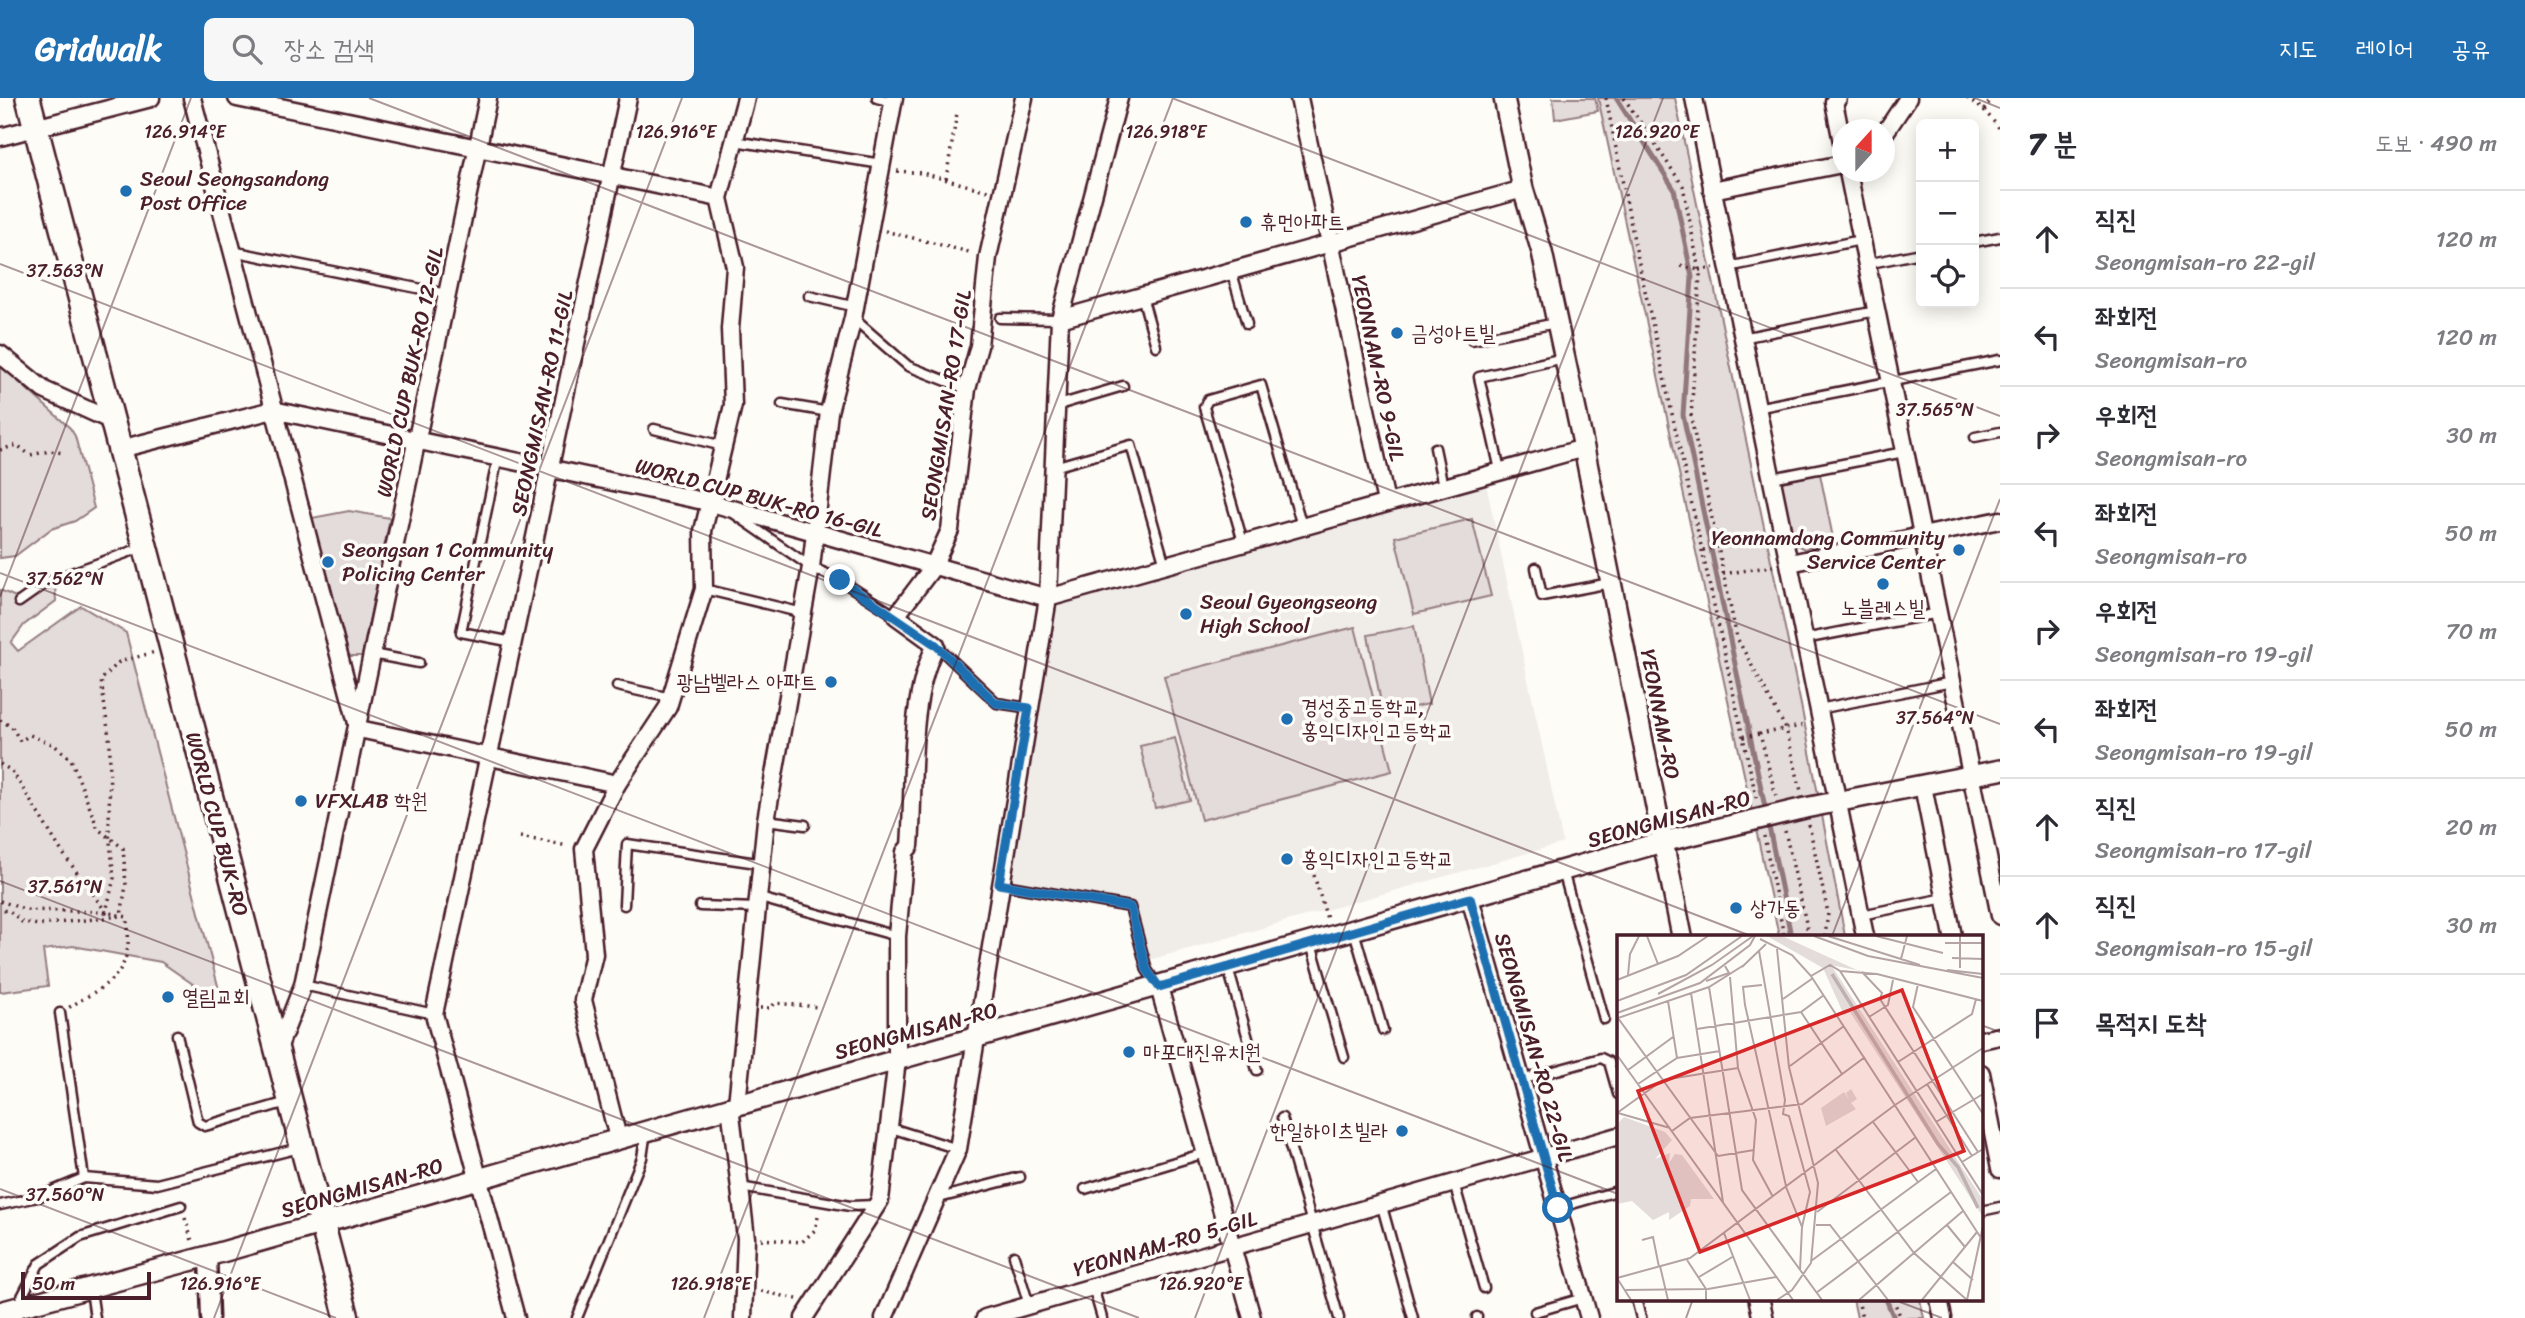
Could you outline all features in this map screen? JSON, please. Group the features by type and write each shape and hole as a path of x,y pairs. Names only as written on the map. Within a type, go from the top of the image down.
{"main road":[{"name":"WORLD CUP BUK-RO","path":"28,98 347,1318"}],"street":[{"path":"0,137 151,98"},
{"path":"192,98 359,729 617,785"},
{"path":"237,98 719,198"},
{"name":"WORLD CUP BUK-RO 12-GIL","path":"276,1053 303,985 359,729 372,654 488,98"},
{"name":"SEONGMISAN-RO 11-GIL","path":"516,1318 434,1014 628,98"},
{"path":"618,1138 583,1000 594,954 584,849 617,785 671,698 704,589 703,531 733,405 730,329 734,267 719,198 746,98"},
{"name":"SEONGMISAN-RO 17-GIL","path":"897,616 933,567 950,530 967,389 979,346 988,257 1000,194 1024,98"},
{"path":"884,1318 939,1198 958,1149 999,884 1048,598 1060,318 1119,98"},
{"name":"YEONNAM-RO 9-GIL","path":"1299,98 1386,502"},
{"name":"YEONNAM-RO","path":"1504,98 1523,189 1542,252 1584,448 1682,935"},
{"path":"1694,98 1865,935"},
{"path":"1838,98 1835,102 1838,119"},
{"path":"1895,119 1908,98"},
{"path":"743,1318 746,1238 734,1105 760,903 766,820 811,567 829,412 855,312 871,228 882,167 888,99"},
{"path":"1712,190 1832,166"},
{"path":"1850,182 1999,907"},
{"path":"1060,318 1523,189"},
{"path":"0,354 44,390 113,421"},
{"name":"WORLD CUP BUK-RO 16-GIL","path":"120,449 273,410 708,502 1048,598"},
{"path":"1048,598 1584,448"},
{"path":"1790,563 2000,520"},
{"path":"809,1311 878,1205 891,1128 897,1060 897,936 905,852 910,846 916,737 925,673 936,645 897,616"},
{"name":"SEONGMISAN-RO","path":"11,1313 734,1105 1228,968 1662,842 1805,808 2000,770"},
{"path":"1923,786 1953,935"},
{"name":"SEONGMISAN-RO 22-GIL","path":"1470,898 1589,1318"},
{"path":"1159,987 1252,1318"},
{"path":"1982,1040 2000,1037"},
{"path":"1982,1078 2000,1169"},
{"name":"YEONNAM-RO 5-GIL","path":"985,1318 1004,1315 1312,1223 1617,1137"},
{"path":"203,1258 210,1318"},
{"path":"1759,1300 1763,1318"},
{"path":"1940,1300 1944,1318"}],"lane":[{"path":"734,141 882,167"},
{"path":"1979,241 2000,237"},
{"path":"1728,267 1861,240"},
{"path":"232,251 447,294"},
{"path":"1866,264 1916,254"},
{"path":"1231,270 1247,324"},
{"path":"809,296 855,312 908,366 967,389"},
{"path":"1142,296 1156,346"},
{"path":"1742,338 1876,310"},
{"path":"1000,318 1060,318"},
{"path":"1472,340 1556,323"},
{"path":"1500,470 1479,377 1564,358"},
{"path":"1756,408 2000,360"},
{"path":"1242,542 1204,407 1208,400 1261,385 1302,526"},
{"path":"1055,406 1123,386"},
{"path":"782,404 829,412"},
{"path":"654,429 723,446"},
{"path":"1975,437 2000,432"},
{"path":"1054,467 1131,445 1165,565"},
{"path":"1435,448 1443,486"},
{"path":"1772,478 1904,452"},
{"path":"498,457 461,632 513,642"},
{"path":"724,507 811,567 840,580 897,616"},
{"path":"19,602 49,581 146,546"},
{"path":"1536,568 1542,596 1611,582"},
{"path":"704,589 803,613"},
{"path":"1804,639 1939,613"},
{"path":"936,645 996,703 1029,708"},
{"path":"372,654 419,663"},
{"path":"1819,709 1952,682"},
{"path":"617,686 671,698"},
{"path":"766,820 805,825"},
{"path":"624,905 627,844 764,864"},
{"path":"1563,871 1604,1019"},
{"path":"999,884 1130,907 1147,970 1159,987"},
{"path":"1861,915 1945,898"},
{"path":"700,906 760,903 897,936"},
{"path":"1354,931 1383,1030"},
{"path":"1311,944 1344,1057"},
{"path":"1228,968 1257,1070"},
{"path":"303,985 434,1014"},
{"path":"60,1013 83,1178"},
{"path":"177,1035 198,1122 205,1126 290,1102"},
{"path":"1521,1080 1601,1058 1609,1062 1617,1088"},
{"path":"1282,1118 1339,1318"},
{"path":"891,1128 958,1149"},
{"path":"577,1318 642,1158 646,1131"},
{"path":"0,1205 38,1197 83,1178 157,1184 302,1147"},
{"path":"1085,1189 1205,1153"},
{"path":"939,1198 1020,1177"},
{"path":"1454,1182 1484,1288"},
{"path":"740,1186 850,1206 878,1205"},
{"path":"1558,1208 1617,1191"},
{"path":"1381,1203 1413,1318"},
{"name":"SEONGMISAN-RO","path":"11,1313 39,1265 80,1237 181,1206"},
{"path":"1982,1211 2000,1208"},
{"path":"1014,1256 1029,1306"},
{"path":"1093,1287 1102,1318"},
{"path":"91,1288 95,1318"},
{"path":"1535,1312 1583,1298"},
{"path":"1636,1300 1641,1318"}],"path":[{"path":"1606,98 1635,245 1703,550 1784,935"},
{"path":"1624,98 1683,187 1699,270 1691,418 1737,638 1786,729 1828,913 1825,935"},
{"path":"1967,98 1984,110 2000,129"},
{"path":"1984,110 1992,98"},
{"path":"946,179 957,113"},
{"path":"882,167 922,173 1000,194"},
{"path":"871,228 988,257"},
{"path":"1681,266 1699,270"},
{"path":"0,450 17,445 30,455 50,451 64,453"},
{"path":"1703,550 1718,547"},
{"path":"1723,574 1790,563"},
{"path":"106,912 114,878 110,838 110,744 101,680 119,662 171,648"},
{"path":"0,720 12,727 20,741 30,735 54,745 71,759 98,829 123,848 125,885 121,916"},
{"path":"1743,737 1760,734"},
{"path":"0,764 12,771 62,852 106,912"},
{"path":"520,836 584,849"},
{"path":"1314,875 1332,938"},
{"path":"0,901 27,910 106,912 127,917 130,944 116,979 60,1013"},
{"path":"0,910 10,911 22,922 39,925 121,916"},
{"path":"748,1008 771,1008 775,1003 818,1007"},
{"path":"746,1238 802,1242 815,1230 823,1201"},
{"path":"181,1206 203,1258"},
{"path":"745,1288 809,1311"},
{"path":"1858,1300 1862,1318"},
{"path":"1893,1300 1901,1318"}],"shaded area":[{"path":"1553,98 1595,98 1598,111 1555,119"},
{"path":"1598,98 1675,98 1801,705 1845,935 1779,935"},
{"path":"0,365 70,428 75,436 94,508 75,521 51,529 15,556 0,558"},
{"path":"1820,474 1834,543 1804,549 1793,543 1781,482"},
{"name":"경성중고등학교, 홍익디자인고등학교","path":"1486,484 1563,843 1149,960 1133,902 1016,883 1011,873 1055,608 1060,604"},
{"path":"349,511 390,518 362,656 349,656 312,518"},
{"path":"1472,519 1491,596 1414,614 1395,537"},
{"path":"35,585 45,590 55,585 56,601 24,625 11,643 18,651 81,606 126,633 223,1005 161,962 73,946 43,950 48,986 0,992 0,590 18,598"},
{"path":"1414,626 1429,704 1383,713 1368,635"},
{"path":"1355,627 1392,771 1201,820 1164,676"},
{"path":"1175,738 1190,800 1155,808 1140,746"},
{"path":"1853,1300 1920,1300 1924,1318 1857,1318"}],"waterway":[{"path":"1616,98 1674,189 1692,277 1683,415 1766,812"},
{"path":"1768,822 1791,935"},
{"path":"1886,1300 1894,1318"}],"place":[{"name":"Seoul Seongsandong Post Office","path":"126,191"},
{"name":"휴먼아파트","path":"1246,222"},
{"name":"금성아트빌","path":"1397,333"},
{"name":"Yeonnamdong Community Service Center","path":"1959,550"},
{"name":"Seongsan 1 Community Policing Center","path":"328,562"},
{"name":"노블레스빌","path":"1883,584"},
{"name":"Seoul Gyeongseong High School","path":"1186,614"},
{"name":"광남벨라스 아파트","path":"831,682"},
{"name":"경성중고등학교, 홍익디자인고등학교","path":"1287,719"},
{"name":"VFXLAB 학원","path":"301,801"},
{"name":"홍익디자인고등학교","path":"1287,859"},
{"name":"상가동","path":"1736,908"},
{"name":"열림교회","path":"168,997"},
{"name":"마포대진유치원","path":"1129,1052"},
{"name":"한일하이츠빌라","path":"1402,1131"}],"route":[{"path":"840,580 897,616 936,645 996,703 1029,708 999,884 1130,907 1147,970 1159,987 1470,898 1558,1208"}]}
